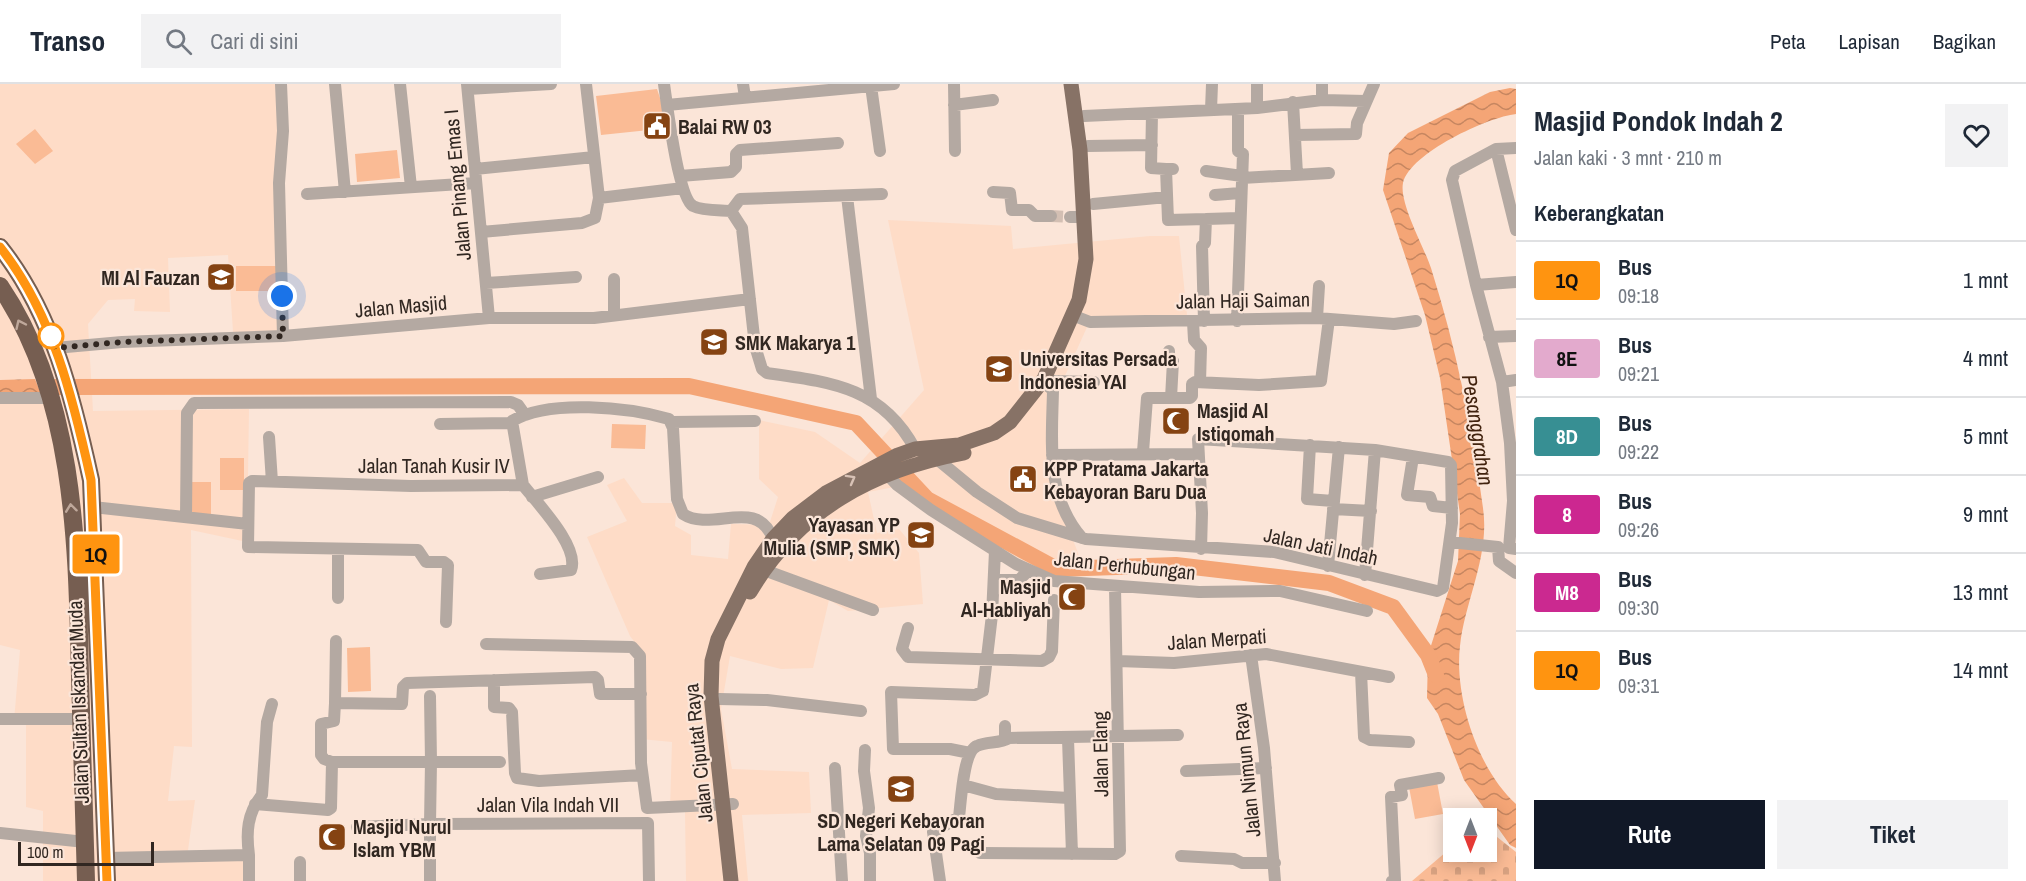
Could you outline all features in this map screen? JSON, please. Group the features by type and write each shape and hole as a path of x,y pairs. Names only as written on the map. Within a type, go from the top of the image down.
{"highway":[{"name":"Jalan Sultan Iskandar Muda","path":"1,250 33,296 58,356 91,480 107,881"},
{"name":"Jalan Sultan Iskandar Muda","path":"0,286 14,310 49,393 62,450 74,529 86,881"}],"main road":[{"path":"897,463 938,459 980,449 1017,429 1035,408 1049,383 1075,317 1084,276 1083,212 1071,84"},
{"path":"1080,84 1088,146 1083,212"},
{"path":"897,463 975,441 994,433 1010,422 1044,379 1075,317"},
{"name":"Jalan Ciputat Raya","path":"740,881 711,696 712,661 718,639 754,567 773,539 793,518 820,498 897,463"},
{"name":"Jalan Ciputat Raya","path":"731,881 728,805 718,699 721,661 726,644 741,609 764,570 803,523 897,463"}],"street":[{"path":"281,84 284,131 279,183 283,336"},
{"path":"335,84 345,192"},
{"path":"400,84 411,188"},
{"path":"467,86 551,84"},
{"path":"481,232 582,223 595,218 599,198 586,84"},
{"path":"664,84 682,182 692,205 730,211 742,228 750,299"},
{"path":"743,84 745,97"},
{"path":"954,84 955,151"},
{"path":"1211,110 1212,84"},
{"path":"1257,84 1257,108"},
{"path":"1322,84 1322,100"},
{"path":"1295,135 1354,135 1374,84"},
{"path":"667,105 807,88 883,85 880,151"},
{"name":"Jalan Pinang Emas I","path":"467,86 489,318"},
{"path":"954,105 993,100"},
{"path":"1084,116 1257,108 1322,100 1366,101"},
{"path":"1293,102 1297,174"},
{"path":"1237,321 1243,154 1238,151 1238,109"},
{"path":"1152,113 1151,168 1170,169 1167,197 1168,220 1239,218"},
{"path":"599,198 731,172 736,167 736,154 740,150 838,143"},
{"path":"1088,146 1152,145"},
{"path":"1516,148 1496,149 1453,175 1476,285 1502,382 1510,443 1514,502 1509,548 1516,549"},
{"path":"1496,149 1516,230"},
{"path":"475,169 594,157"},
{"path":"1206,171 1242,177 1329,173"},
{"path":"307,194 476,183"},
{"path":"993,192 1010,193 1012,210 1029,210 1035,216 1051,216"},
{"path":"1215,195 1240,193"},
{"path":"730,211 740,199 882,194"},
{"path":"847,196 871,399"},
{"path":"1083,212 1167,197"},
{"path":"1200,382 1201,348 1194,340 1199,321 1202,246 1205,243 1206,219"},
{"path":"486,283 576,277"},
{"path":"614,279 614,314"},
{"path":"1476,285 1516,282"},
{"path":"1143,452 1148,398 1191,398 1192,384 1200,382 1259,385 1321,381 1323,318 1319,286"},
{"name":"Jalan Masjid","path":"58,356 122,342 283,336 489,318 594,318 750,299"},
{"name":"Jalan Perhubungan","path":"750,299 755,346 762,369 767,373 834,384 871,399 893,416 897,463 931,510 1029,570 1054,582 1198,592 1280,591 1366,610"},
{"name":"Jalan Haji Saiman","path":"1075,317 1090,322 1323,318 1394,324 1416,321"},
{"path":"1489,337 1516,336"},
{"path":"1169,351 1169,359 1173,361 1171,398"},
{"path":"1502,382 1516,380"},
{"path":"1082,538 1061,503 1054,481 1053,390 1049,383 1094,382"},
{"path":"0,398 49,393"},
{"path":"192,518 187,413 194,403 511,402 518,405 525,416"},
{"path":"440,424 511,423 514,419 544,410 593,408 663,418 672,422 755,421"},
{"path":"672,422 677,499 683,514 702,519 754,518 764,523 773,539"},
{"name":"Jalan Tanah Kusir IV","path":"446,622 448,566 444,562 426,562 420,552 249,548 249,483 252,481 457,486 523,485 511,423"},
{"path":"269,436 272,482"},
{"path":"1201,549 1202,506 1198,439 1375,450 1413,457 1407,495 1430,497 1432,506 1452,508"},
{"path":"1310,445 1307,499 1371,511"},
{"path":"1328,566 1339,447"},
{"path":"1365,575 1375,450"},
{"path":"1052,455 1198,453"},
{"name":"Jalan Jati Indah","path":"938,459 976,492 1017,518 1082,538 1201,549 1274,552 1440,591 1443,588 1454,542 1450,463 1413,457"},
{"path":"532,497 598,477"},
{"path":"523,485 568,545 573,566 572,570 540,574"},
{"path":"93,507 248,524"},
{"path":"1454,542 1498,547 1499,561 1516,573"},
{"path":"338,549 338,598"},
{"path":"968,758 950,749 892,748 891,692 980,693 984,687 987,660 995,551"},
{"path":"764,570 873,610"},
{"path":"994,580 1019,580 1029,570"},
{"path":"1115,587 1118,661"},
{"path":"908,628 902,649 908,657 1036,661 1049,657 1052,651 1054,600"},
{"path":"336,641 333,721 322,723 321,756 332,762 500,762"},
{"path":"486,644 632,647 640,656 642,775 648,815 649,881"},
{"name":"Jalan Merpati","path":"1118,661 1174,663 1251,655 1283,656 1389,677"},
{"name":"Jalan Nimun Raya","path":"1251,655 1266,768 1275,881"},
{"name":"Jalan Elang","path":"1072,854 1115,854 1120,851 1118,661"},
{"path":"1361,672 1364,737 1370,740 1409,742"},
{"path":"335,704 399,705 403,702 404,687 407,683 494,680 595,677 598,680 600,693 641,694"},
{"path":"494,680 494,707 509,708 512,712 515,773 518,778 539,781 642,775"},
{"path":"430,696 430,881"},
{"path":"718,699 767,700 861,711"},
{"path":"249,881 246,836 255,804 262,795 267,722 272,704"},
{"path":"0,719 81,719"},
{"path":"940,881 933,832 959,817 968,758 976,746 1007,732 1068,739 1178,735"},
{"path":"980,853 1072,854 1068,739"},
{"path":"866,750 864,771 869,808 866,836 870,853 870,881"},
{"path":"255,804 328,810 333,800 332,762"},
{"path":"835,768 842,881"},
{"path":"1186,771 1266,768"},
{"path":"1392,881 1395,880 1396,862 1391,797 1402,795 1400,786 1439,777"},
{"path":"963,785 996,794 1069,798"},
{"name":"Jalan Vila Indah VII","path":"357,827 648,815 728,805"},
{"path":"0,833 85,842"},
{"path":"106,858 249,855"},
{"path":"1181,856 1234,859 1242,863 1275,863"},
{"path":"300,862 300,881"}],"shaded area":[{"path":"0,84 280,84 284,333 233,332 228,255 168,258 170,312 134,311 135,299 108,300 88,324 93,411 249,409 247,542 191,530 192,747 174,746 168,801 195,800 187,857 245,857 245,881 43,881 43,811 26,807 26,720 14,721 20,650 0,645"},
{"path":"888,220 1011,226 1013,249 1150,236 1179,236 1188,325 1088,325 1050,409 1057,499 1080,558 1044,576 900,486 868,492 877,533 899,529 919,553 923,604 848,611 829,600 813,668 781,669 730,656 721,709 732,769 809,772 811,813 742,815 748,881 686,881 685,812 670,810 672,742 641,739 643,653 630,636 587,537 627,521 607,485 624,478 642,503 677,503 675,526 691,535 691,555 728,559 731,524 769,525 778,497 759,479 759,420 815,432 860,463 924,390"}],"green space":[{"path":"657,89 665,113 648,116 649,130 601,135 596,96"},
{"path":"35,129 53,151 35,164 16,144"},
{"path":"397,150 400,178 357,182 355,154"},
{"path":"236,266 276,266 276,291 236,291"},
{"path":"612,424 646,425 645,449 611,448"},
{"path":"220,458 244,458 244,490 220,490"},
{"path":"187,482 211,482 211,514 187,514"},
{"path":"370,647 371,691 348,692 347,648"},
{"path":"1437,782 1443,814 1415,819 1409,787"},
{"path":"1497,837 1516,852 1516,881 1412,881 1443,855 1443,862 1497,862"}],"water":[{"path":"1516,89 1516,114 1470,129 1434,149 1409,172 1403,183 1403,192 1408,213 1431,268 1456,357 1474,447 1483,508 1484,526 1480,561 1460,646 1461,687 1465,709 1480,753 1502,790 1516,804 1516,848 1510,845 1497,827 1497,808 1484,808 1464,780 1438,714 1427,698 1428,655 1458,561 1460,514 1440,378 1425,315 1383,190 1389,153 1408,133 1490,92"},
{"path":"35,379 41,394 0,393 0,380"}],"waterway":[{"path":"54,387 689,386 856,423 927,499 1057,569 1176,565 1329,583 1393,607 1428,655 1436,675"}],"tunnel":[{"path":"1051,216 1070,217"}],"bus line":[{"name":"1Q","path":"0,247 33,296 51,337 82,438 91,480 107,881"}],"place":[{"name":"Balai RW 03","path":"657,126"},
{"name":"MI Al Fauzan","path":"221,277"},
{"name":"SMK Makarya 1","path":"714,342"},
{"name":"Universitas Persada Indonesia YAI","path":"999,369"},
{"name":"Masjid Al Istiqomah","path":"1176,421"},
{"name":"KPP Pratama Jakarta Kebayoran Baru Dua","path":"1023,479"},
{"name":"Yayasan YP Mulia (SMP, SMK)","path":"921,535"},
{"name":"Masjid Al-Habliyah","path":"1072,597"},
{"name":"SD Negeri Kebayoran Lama Selatan 09 Pagi","path":"901,789"},
{"name":"Masjid Nurul Islam YBM","path":"332,837"}],"route":[{"path":"51,336 55,348 122,342 283,336 282,296"}],"water label":[{"name":"Pesanggrahan","path":"1478,430"}]}
